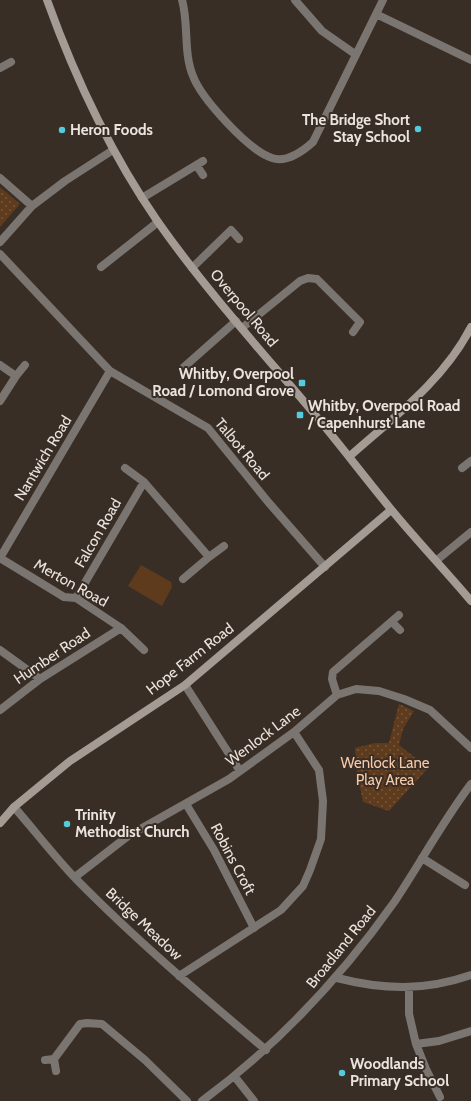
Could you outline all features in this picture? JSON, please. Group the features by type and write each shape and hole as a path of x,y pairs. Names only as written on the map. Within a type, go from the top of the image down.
{"street":[{"name":"Overpool Road","path":"47,0 63,46 78,80 114,150 158,222 192,268 350,456 391,510 437,560 471,601"},
{"path":"182,0 188,54 192,74 198,87 211,105 241,136 256,150 273,159 291,157 302,152 313,142 355,54 383,0"},
{"path":"295,0 322,32 355,54"},
{"path":"376,14 471,60"},
{"path":"2,57 5,65"},
{"path":"0,242 32,206 65,181 114,150"},
{"path":"142,198 200,164 203,175"},
{"path":"0,178 32,206"},
{"path":"101,267 158,222"},
{"path":"192,268 231,230 239,239"},
{"name":"Talbot Road","path":"0,254 110,371 208,428 269,503 325,567"},
{"path":"242,328 300,281 308,278 317,279 360,322 353,332"},
{"path":"184,367 236,321"},
{"path":"350,456 426,388 464,341 471,327"},
{"path":"0,365 16,376"},
{"path":"0,401 25,365"},
{"name":"Nantwich Road","path":"0,558 110,371"},
{"path":"125,468 144,482 209,558"},
{"name":"Falcon Road","path":"76,598 144,482"},
{"name":"Hope Farm Road","path":"0,823 14,807 70,761 185,685 391,510"},
{"path":"437,560 471,532"},
{"path":"183,579 224,546"},
{"name":"Merton Road","path":"0,558 64,597 76,598 121,628 144,650"},
{"path":"337,695 332,679 334,672 400,615"},
{"path":"392,622 400,630"},
{"name":"Humber Road","path":"0,710 40,679 121,628"},
{"path":"0,650 40,679"},
{"path":"185,685 240,771"},
{"name":"Wenlock Lane","path":"75,878 128,836 150,822 186,804 240,771 294,732 337,695 356,689 379,691 404,699 430,710 471,748"},
{"path":"179,976 281,910 303,886 321,839 323,801 319,770 294,732"},
{"name":"Broadland Road","path":"202,1101 235,1077 266,1050 337,978 395,900 445,821 471,785"},
{"name":"Robins Croft","path":"186,804 214,850 254,928"},
{"name":"Bridge Meadow","path":"14,807 75,878 146,947 266,1050"},
{"path":"422,858 466,886"},
{"path":"337,978 382,987 409,988 443,983 471,975"},
{"path":"409,988 409,1014 416,1044 426,1069 440,1096"},
{"path":"56,1071 54,1059 80,1024 102,1024 145,1060 187,1101"},
{"path":"416,1044 438,1041 471,1031"},
{"path":"45,1060 54,1059"},
{"path":"235,1077 254,1101"}],"green space":[{"path":"0,187 20,204 0,227"},
{"path":"141,565 171,582 172,587 162,606 128,586"},
{"name":"Wenlock Lane Play Area","path":"399,704 414,711 403,729 399,745 428,768 389,811 363,802 356,766 355,748 375,743 389,743"}],"place":[{"name":"The Bridge Short Stay School","path":"418,129"},
{"name":"Heron Foods","path":"62,130"},
{"name":"Whitby, Overpool Road / Lomond Grove","path":"302,383"},
{"name":"Whitby, Overpool Road / Capenhurst Lane","path":"300,415"},
{"name":"Trinity Methodist Church","path":"67,824"},
{"name":"Woodlands Primary School","path":"342,1073"}]}
